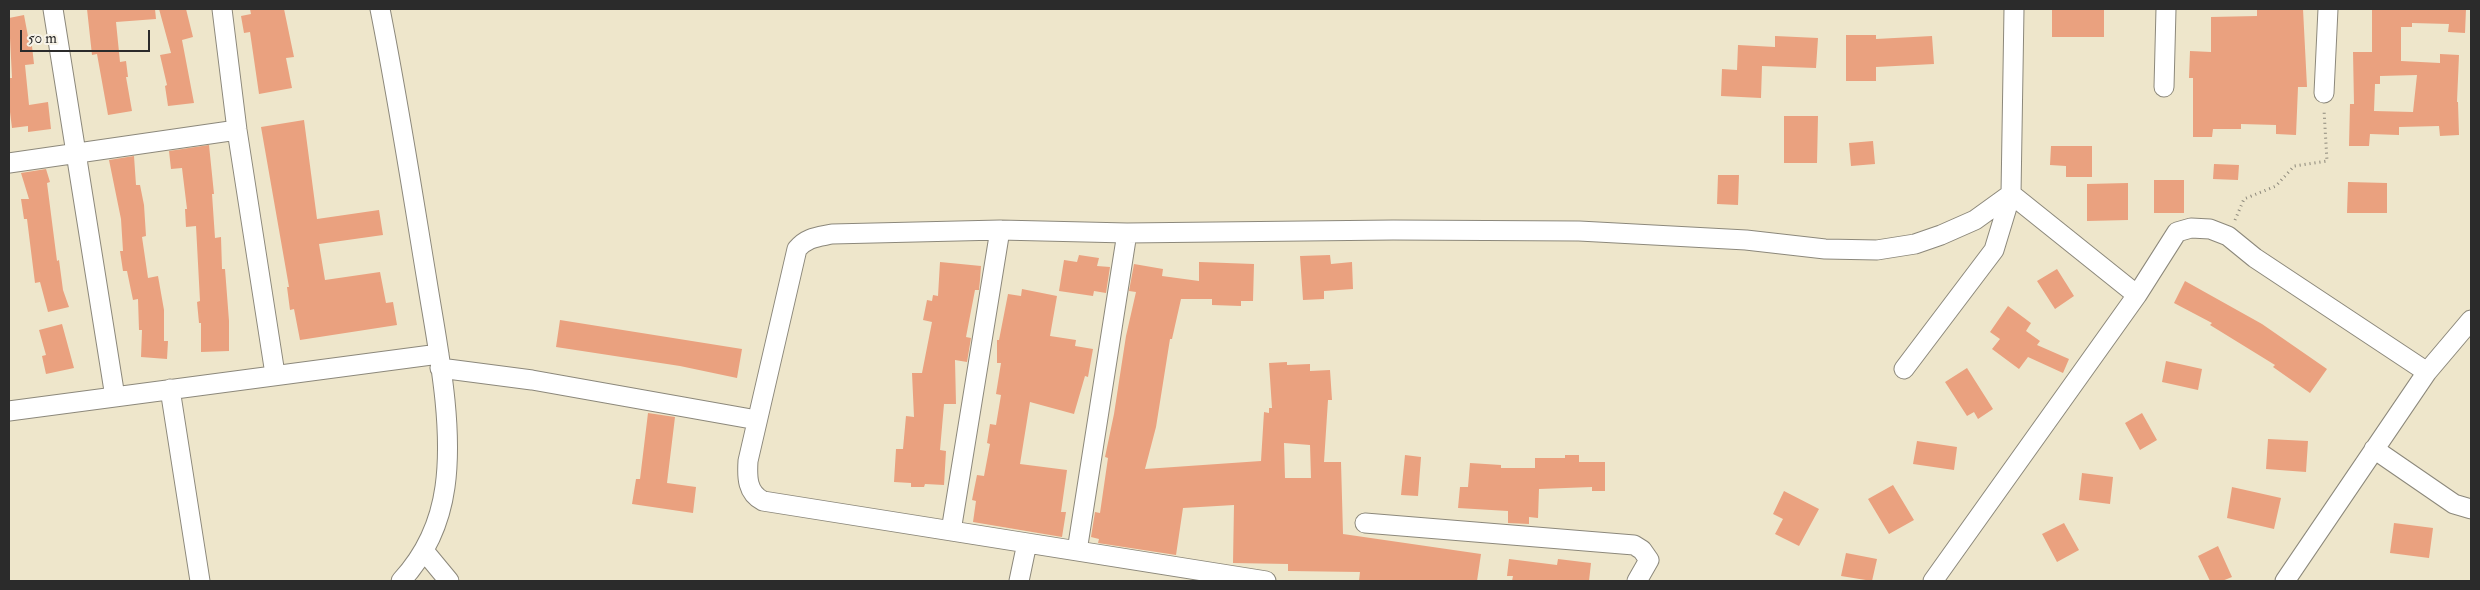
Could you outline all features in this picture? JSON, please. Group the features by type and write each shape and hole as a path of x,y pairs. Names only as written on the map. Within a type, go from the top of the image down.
{"street":[{"path":"53,9 115,397"},
{"path":"222,9 237,130 275,374"},
{"path":"380,9 397,96 439,361 446,424 445,487 439,515 424,552 401,581"},
{"path":"1904,369 1994,250 2012,194 2014,9"},
{"path":"2164,87 2166,9"},
{"path":"2324,93 2328,9"},
{"path":"9,163 237,130"},
{"path":"1266,581 763,501 756,497 747,478 748,461 797,249 810,238 832,234 1000,230 1127,233 1393,230 1626,232 1746,240 1825,249 1877,250 1915,244 1941,235 1975,220 2012,194"},
{"path":"2012,194 2137,295"},
{"path":"1932,581 2137,295 2177,232 2191,228 2210,229 2228,236 2255,258 2427,372"},
{"path":"952,531 1000,230"},
{"path":"1077,551 1127,233"},
{"path":"2285,581 2427,372 2471,320"},
{"path":"9,412 275,374 439,361 532,380 757,420"},
{"path":"170,389 200,581"},
{"path":"2374,449 2454,504 2471,509"},
{"path":"1365,523 1634,545 1642,550 1649,560 1637,581"},
{"path":"1019,581 1027,543"},
{"path":"424,552 449,581"}],"path":[{"path":"2228,236 2244,199 2276,186 2294,166 2327,161 2324,93"}],"building":[{"path":"87,9 155,9 156,19 116,22 120,62 126,61 128,77 126,77 132,111 108,115 97,54 92,55"},
{"path":"159,9 186,9 193,37 182,40 194,103 168,106 165,86 167,85 160,55 171,53"},
{"path":"250,9 284,9 294,57 286,58 292,88 259,94 250,32 244,33 241,16 251,14"},
{"path":"2052,9 2104,9 2104,37 2052,37"},
{"path":"2257,9 2303,9 2307,87 2298,87 2296,135 2276,134 2276,125 2241,124 2241,129 2213,129 2212,137 2193,137 2193,78 2189,78 2190,51 2211,52 2211,17 2257,16"},
{"path":"2372,9 2466,9 2465,33 2448,32 2449,24 2412,23 2412,27 2401,27 2401,61 2440,63 2440,54 2459,55 2457,102 2459,135 2440,136 2439,126 2399,127 2399,135 2370,134 2369,146 2349,146 2350,104 2354,104 2353,52 2372,52","holes":["2417,75 2413,112 2374,111 2375,84 2380,84 2380,76"]},
{"path":"24,15 30,47 32,46 34,64 25,65 29,105 48,102 51,129 28,132 28,126 12,128 9,104 9,78 12,78 9,18"},
{"path":"1846,35 1876,35 1876,39 1932,36 1934,64 1876,67 1876,81 1846,81"},
{"path":"1775,36 1818,38 1816,68 1762,66 1761,98 1721,96 1722,69 1737,70 1738,45 1775,47"},
{"path":"1784,116 1818,116 1817,163 1784,163"},
{"path":"304,120 317,219 379,210 383,235 319,244 325,280 380,272 386,303 393,302 397,325 300,340 294,309 290,310 287,287 289,287 261,127"},
{"path":"1873,141 1875,164 1851,166 1849,143"},
{"path":"209,145 214,194 212,194 215,238 221,237 222,269 225,269 229,351 201,352 201,323 199,323 197,302 200,301 196,226 186,227 185,209 187,209 182,168 171,169 169,151"},
{"path":"2051,146 2092,146 2092,177 2066,177 2066,166 2050,165"},
{"path":"134,156 136,185 140,185 144,205 146,236 142,237 148,278 158,276 164,310 164,341 168,341 167,359 141,357 142,330 139,330 138,299 133,300 127,271 123,271 120,251 123,251 121,219 109,160"},
{"path":"2214,164 2239,165 2238,180 2213,179"},
{"path":"46,169 50,182 47,183 57,261 59,260 63,290 69,307 48,312 40,282 35,283 27,219 24,219 21,199 29,199 21,173"},
{"path":"1718,175 1739,175 1738,205 1717,204"},
{"path":"2154,180 2184,180 2184,213 2154,213"},
{"path":"2348,182 2387,183 2387,213 2347,213"},
{"path":"2128,183 2128,220 2087,221 2087,184"},
{"path":"1079,255 1099,258 1097,266 1110,267 1106,293 1094,291 1093,296 1059,291 1064,260 1077,262"},
{"path":"1330,255 1331,264 1352,262 1353,289 1324,291 1324,299 1303,300 1300,256"},
{"path":"940,262 981,266 979,290 975,290 966,337 971,338 967,362 955,360 956,404 944,404 940,450 946,451 944,485 925,484 924,487 911,487 911,483 894,482 896,449 903,449 906,416 914,417 912,373 922,373 932,322 923,320 927,300 932,301 933,295 938,296"},
{"path":"1199,262 1254,264 1253,301 1241,301 1241,306 1212,305 1212,299 1181,299 1172,339 1170,339 1156,427 1145,469 1261,461 1264,412 1269,413 1269,408 1272,408 1269,363 1287,362 1287,365 1310,364 1310,371 1330,370 1332,400 1328,400 1324,462 1341,462 1343,534 1481,554 1477,581 1359,581 1360,572 1288,571 1288,564 1233,563 1234,505 1183,508 1176,555 1098,543 1099,539 1091,537 1095,512 1100,513 1108,458 1105,457 1114,414 1126,336 1136,292 1129,291 1134,264 1163,269 1162,276 1199,281","holes":["1284,443 1310,445 1311,478 1285,478"]},
{"path":"2057,269 2074,296 2055,309 2037,281"},
{"path":"2185,281 2262,324 2327,369 2310,393 2273,367 2275,365 2210,325 2212,323 2174,303"},
{"path":"1022,289 1057,296 1050,336 1076,340 1075,346 1093,349 1088,377 1085,376 1074,414 1030,402 1020,464 1067,470 1061,512 1066,512 1062,537 973,522 976,501 972,500 977,475 984,476 990,444 987,443 990,424 996,425 1001,395 996,394 1001,363 997,363 997,340 999,340 1008,294 1021,296"},
{"path":"2008,306 2031,323 2026,331 2040,341 2037,345 2069,359 2063,373 2028,357 2019,369 1992,349 2000,339 1990,332"},
{"path":"560,320 742,349 737,378 680,366 556,347"},
{"path":"62,324 74,368 46,374 42,356 46,355 39,330"},
{"path":"2166,361 2202,369 2198,390 2162,382"},
{"path":"1967,368 1993,409 1978,419 1974,412 1967,416 1945,382"},
{"path":"648,413 675,417 667,483 696,487 693,513 632,504 636,479 640,479"},
{"path":"2142,413 2157,440 2140,450 2125,423"},
{"path":"2268,439 2308,441 2306,472 2266,469"},
{"path":"1917,441 1957,447 1954,470 1913,464"},
{"path":"1405,455 1421,457 1418,496 1401,495"},
{"path":"1565,455 1579,455 1579,462 1605,462 1605,491 1592,491 1592,487 1539,489 1538,518 1529,517 1529,524 1508,523 1508,511 1458,508 1460,487 1468,487 1470,463 1501,465 1501,468 1535,468 1535,458 1565,458"},
{"path":"2082,473 2113,477 2110,504 2079,500"},
{"path":"1893,485 1914,520 1889,534 1868,499"},
{"path":"2232,487 2281,498 2274,529 2227,518"},
{"path":"1784,491 1819,509 1799,546 1775,534 1783,519 1773,514"},
{"path":"2064,523 2079,550 2057,562 2042,534"},
{"path":"2394,523 2433,528 2429,558 2390,553"},
{"path":"2218,546 2232,577 2222,581 2210,581 2198,556"},
{"path":"1846,553 1877,559 1872,581 1841,576"},
{"path":"1509,559 1557,565 1558,559 1591,563 1589,581 1512,581 1513,576 1507,576"}]}
